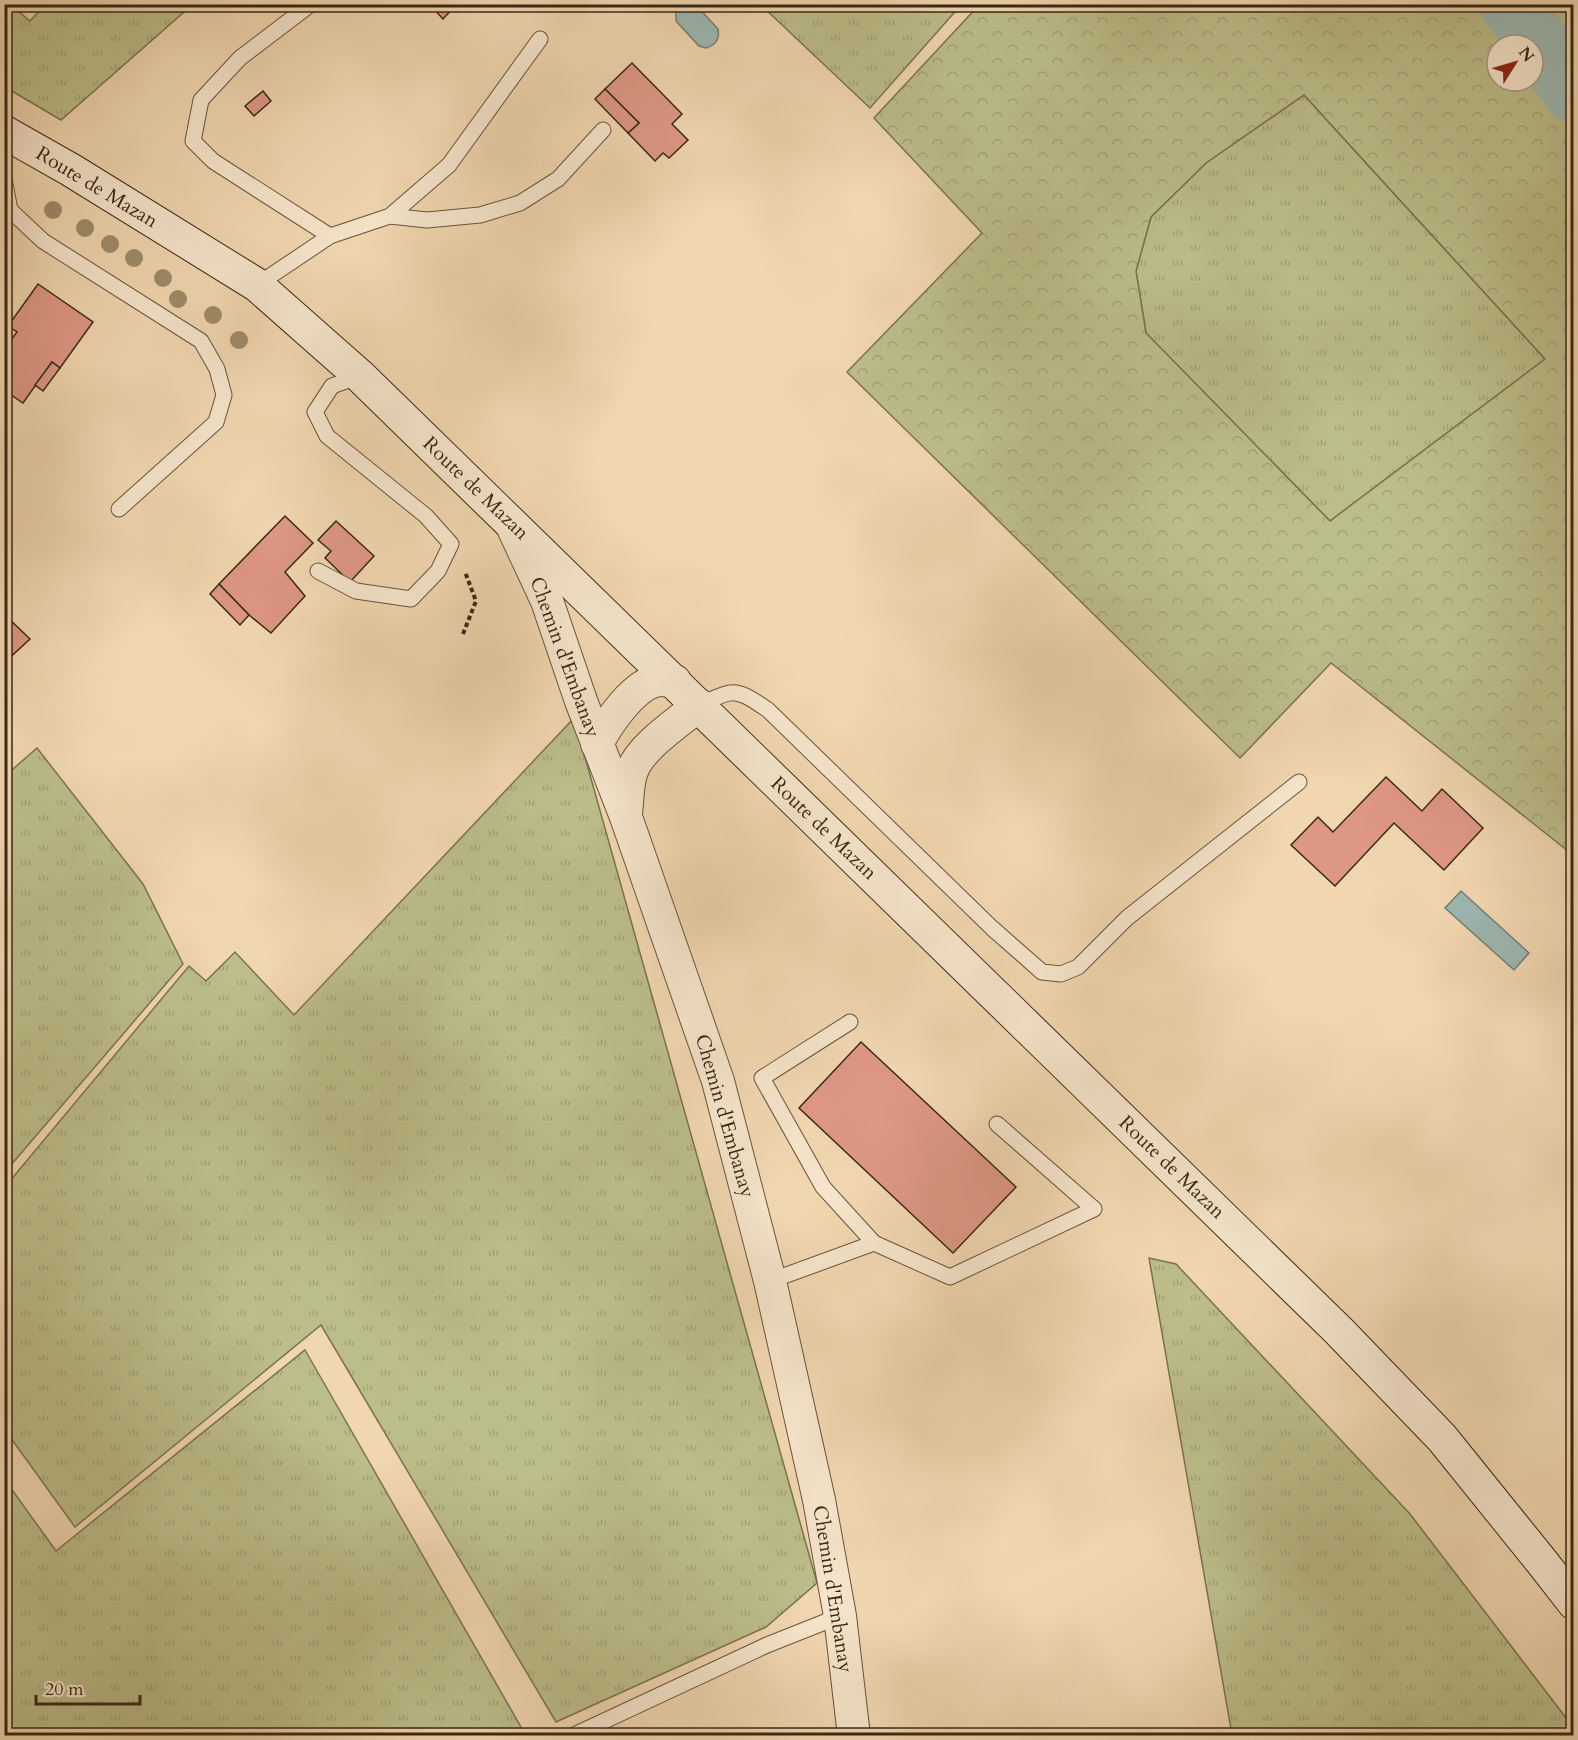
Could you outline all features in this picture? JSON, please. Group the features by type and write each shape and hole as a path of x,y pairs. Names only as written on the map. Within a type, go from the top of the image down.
{"main road":[{"name":"Route de Mazan","path":"4,132 71,170 257,285 360,376 1339,1331 1442,1438 1574,1603"}],"street":[{"name":"Chemin d'Embanay","path":"509,521 547,601 597,744 626,817 718,1081 770,1281 819,1500 840,1616 855,1736"},
{"path":"597,744 616,712 647,685 659,680 675,681"},
{"path":"626,817 629,781 633,768 644,751 699,705"}],"lane":[{"path":"311,4 240,58 201,100 193,141 213,161 330,237"},
{"path":"257,285 330,237 390,216 449,165 540,39"},
{"path":"390,216 428,220 480,215 520,204 558,179 603,130"},
{"path":"4,179 10,210 44,241 201,341 218,369 224,395 216,422 119,509"},
{"path":"318,571 356,591 411,598 438,571 451,544 426,516 327,436 315,412 332,386 360,376"},
{"path":"699,705 729,692 742,692 768,710 992,928 1042,972 1061,974 1078,967 1127,918 1299,782"},
{"path":"850,1022 762,1078 823,1187 874,1243 950,1277 1094,1209 997,1124"},
{"path":"770,1281 874,1243"},
{"path":"572,1736 756,1650 840,1616"}],"path":[{"path":"451,544 465,570 476,601 463,634"}],"green space":[{"path":"5,4 11,5 30,21 45,5 192,5 61,120 5,87"},
{"path":"761,5 961,5 870,108"},
{"path":"979,5 1573,5 1573,855 1331,663 1240,758 847,372 982,233 874,118","holes":["1304,95 1545,359 1330,521 1146,333 1136,271 1151,217 1206,163"]},
{"path":"1304,95 1545,359 1330,521 1146,333 1136,271 1151,217 1206,163"},
{"path":"574,718 817,1583 766,1627 556,1722 321,1325 75,1527 5,1430 4,1188 189,966 206,981 235,952 294,1015"},
{"path":"37,748 143,884 183,964 5,1172 5,776"},
{"path":"1149,1258 1176,1264 1410,1514 1573,1727 1573,1735 1232,1735"},
{"path":"305,1350 521,1727 510,1736 5,1735 5,1480 56,1551"}],"water":[{"path":"682,4 696,5 718,29 718,39 712,45 706,48 699,46 676,21 676,10"},
{"path":"1461,891 1529,953 1514,970 1445,908"}],"building":[{"path":"429,4 457,4 443,19"},
{"path":"632,63 682,114 672,124 688,140 669,158 663,153 655,161 628,133 639,123 605,89"},
{"path":"605,89 639,123 628,133 595,99"},
{"path":"263,91 271,101 254,116 245,106"},
{"path":"38,284 93,322 60,368 52,362 23,403 4,390 4,349 17,332 8,326"},
{"path":"52,362 60,368 43,391 35,385"},
{"path":"285,516 313,543 285,572 305,596 271,633 249,615 219,584"},
{"path":"336,521 374,556 350,582 325,558 331,551 318,540"},
{"path":"219,584 249,615 240,625 210,594"},
{"path":"4,614 30,639 4,663"},
{"path":"1386,777 1422,811 1442,789 1483,828 1444,870 1394,823 1335,886 1291,845 1318,817 1333,832"},
{"path":"861,1042 1016,1187 953,1253 799,1108"}],"waterway":[{"path":"1511,4 1574,92"}]}
